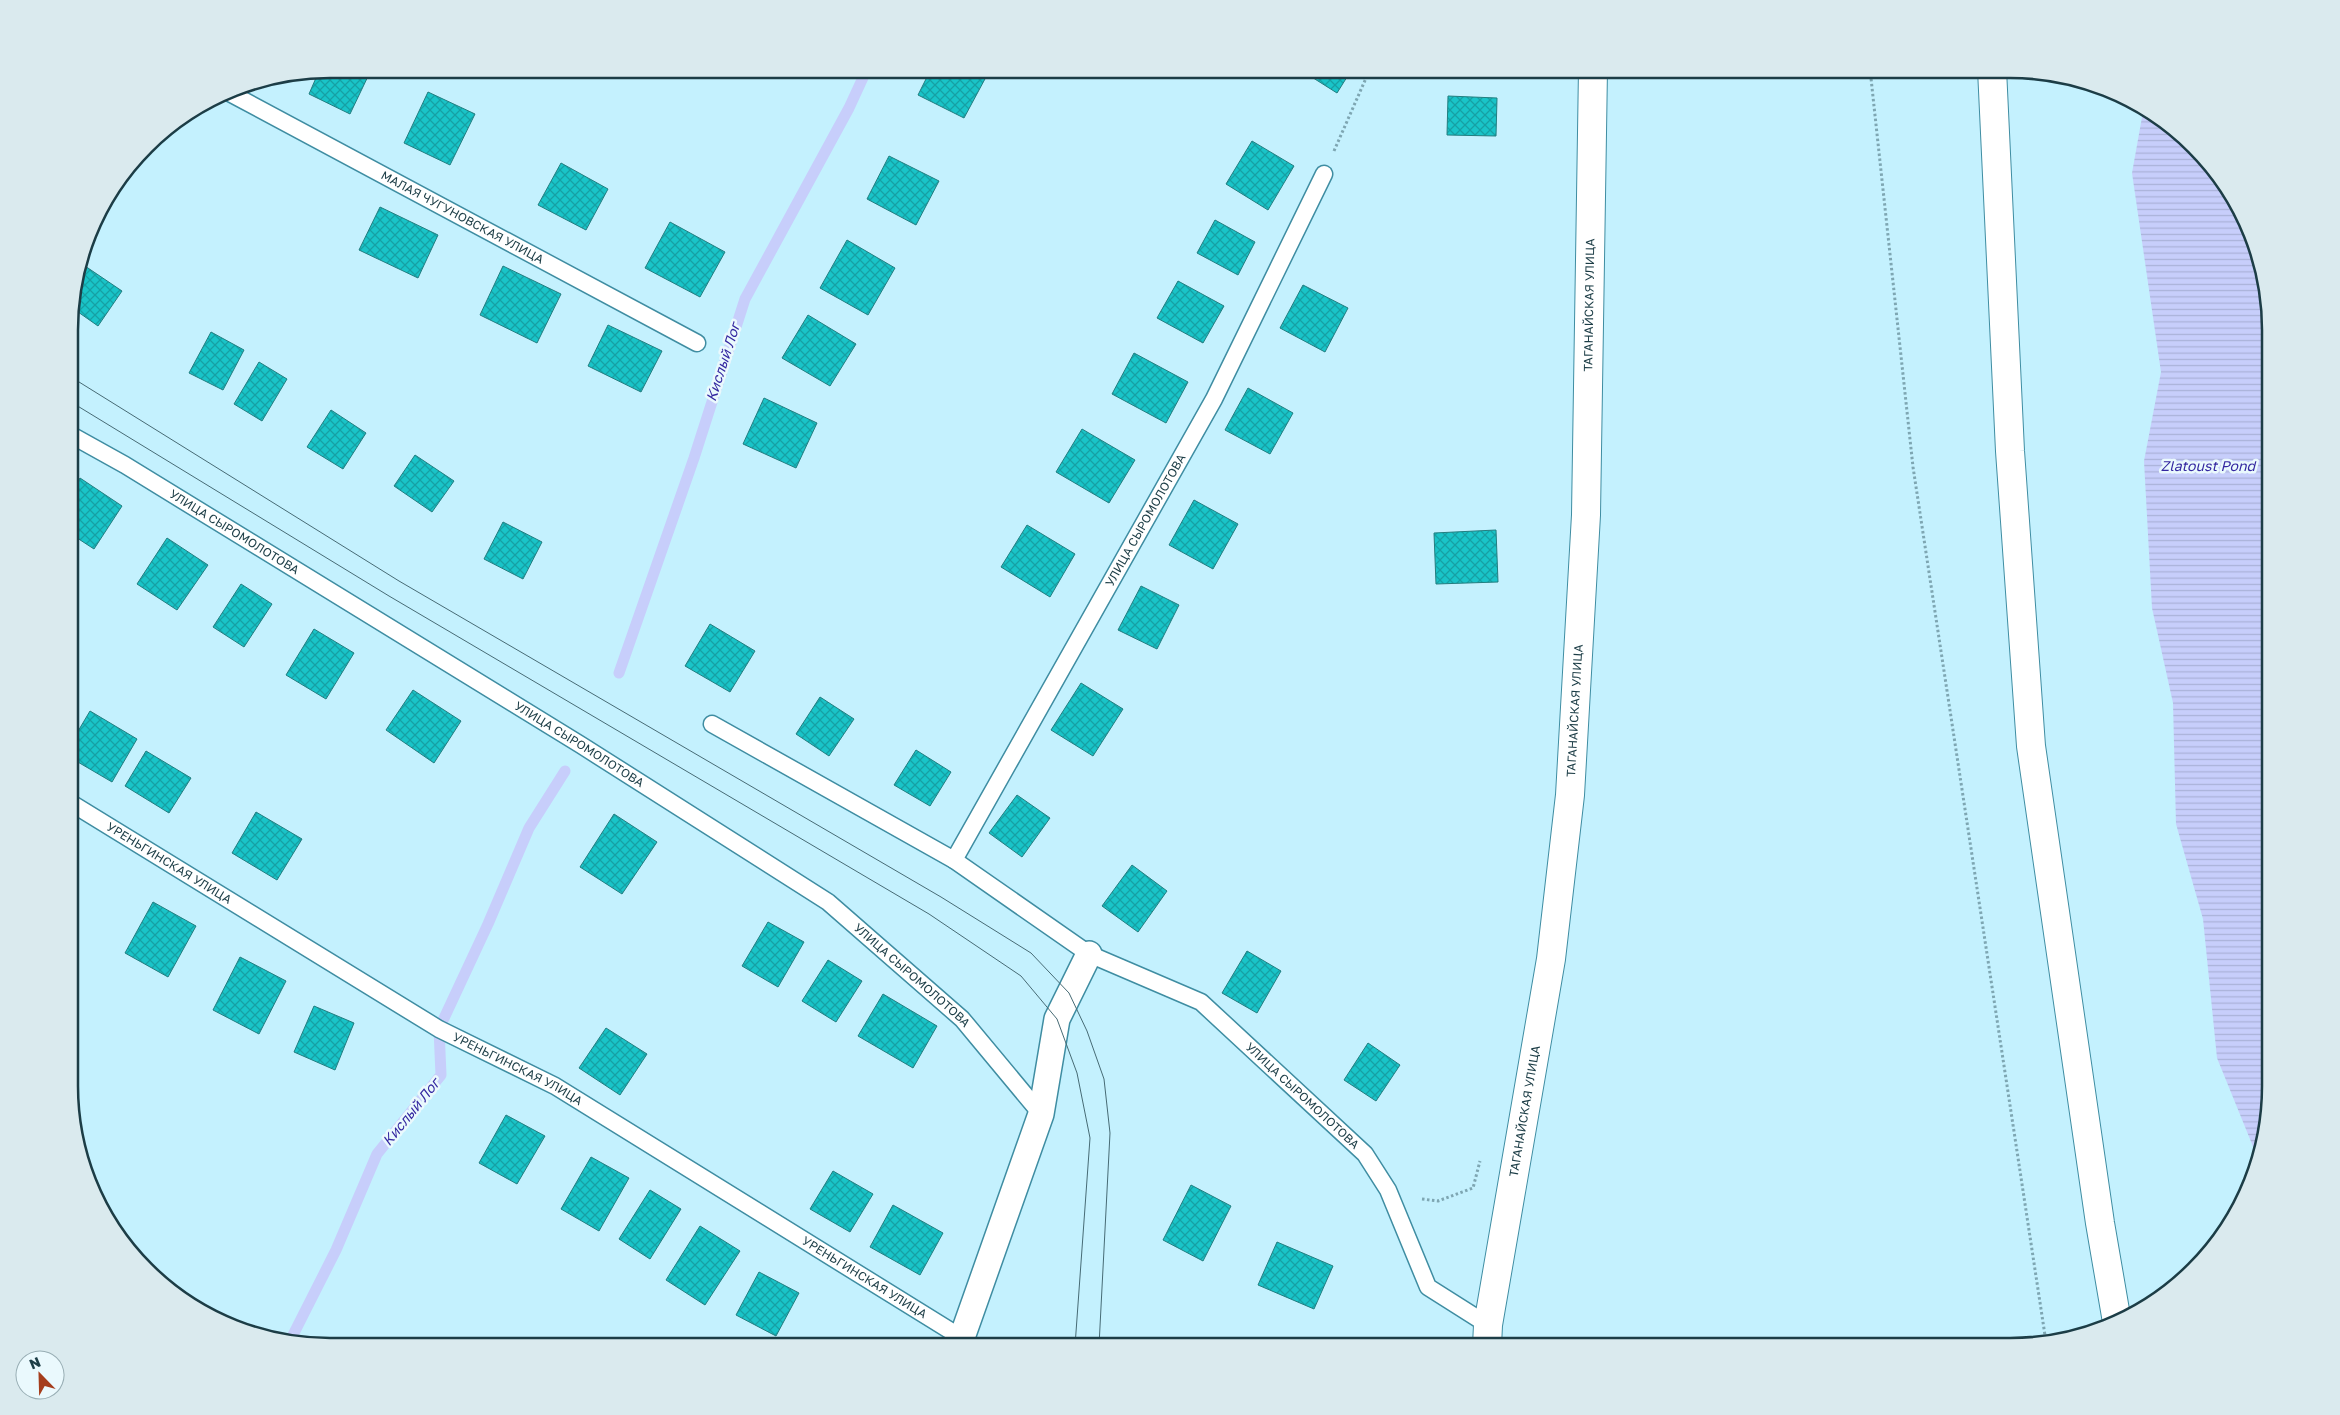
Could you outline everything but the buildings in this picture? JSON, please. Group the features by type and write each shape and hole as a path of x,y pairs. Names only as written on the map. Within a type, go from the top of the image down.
{"main road":[{"name":"ТАГАНАЙСКАЯ УЛИЦА","path":"1488,1335 1551,959 1570,795 1586,515 1593,78"},
{"path":"1992,78 2010,451 2031,746 2099,1213 2116,1314"}],"street":[{"path":"961,1338 1041,1114 1056,1019 1090,954"}],"lane":[{"name":"МАЛАЯ ЧУГУНОВСКАЯ УЛИЦА","path":"235,96 697,343"},
{"name":"УЛИЦА СЫРОМОЛОТОВА","path":"954,860 1214,399 1324,174"},
{"name":"УЛИЦА СЫРОМОЛОТОВА","path":"78,440 125,465 572,740 828,902 962,1019 1041,1114"},
{"name":"УЛИЦА СЫРОМОЛОТОВА","path":"712,724 954,860 1090,954 1202,1002 1365,1154 1388,1190 1428,1287 1488,1335"},
{"name":"УРЕНЬГИНСКАЯ УЛИЦА","path":"78,807 439,1029 555,1086 954,1338"}],"path":[{"path":"1324,174 1366,78"},
{"path":"1871,78 1913,467 2045,1335"},
{"path":"1388,1190 1409,1197 1438,1201 1473,1188 1482,1153"}],"water":[{"name":"Zlatoust Pond","path":"2142,115 2189,151 2220,189 2237,218 2249,248 2258,280 2262,313 2262,1102 2254,1150 2217,1058 2203,919 2176,824 2173,703 2152,608 2144,461 2161,372 2132,173"}],"waterway":[{"name":"Кислый Лог","path":"619,673 694,458 745,299 849,108 863,78"},
{"name":"Кислый Лог","path":"293,1335 336,1250 377,1154 441,1075 439,1029 488,924 529,828 565,771"}],"tram line":[{"path":"78,381 399,581 941,897 1031,953 1069,993 1087,1031 1104,1079 1110,1133 1099,1338"},
{"path":"78,406 389,596 929,914 1021,976 1057,1019 1077,1073 1090,1138 1076,1338"}]}
